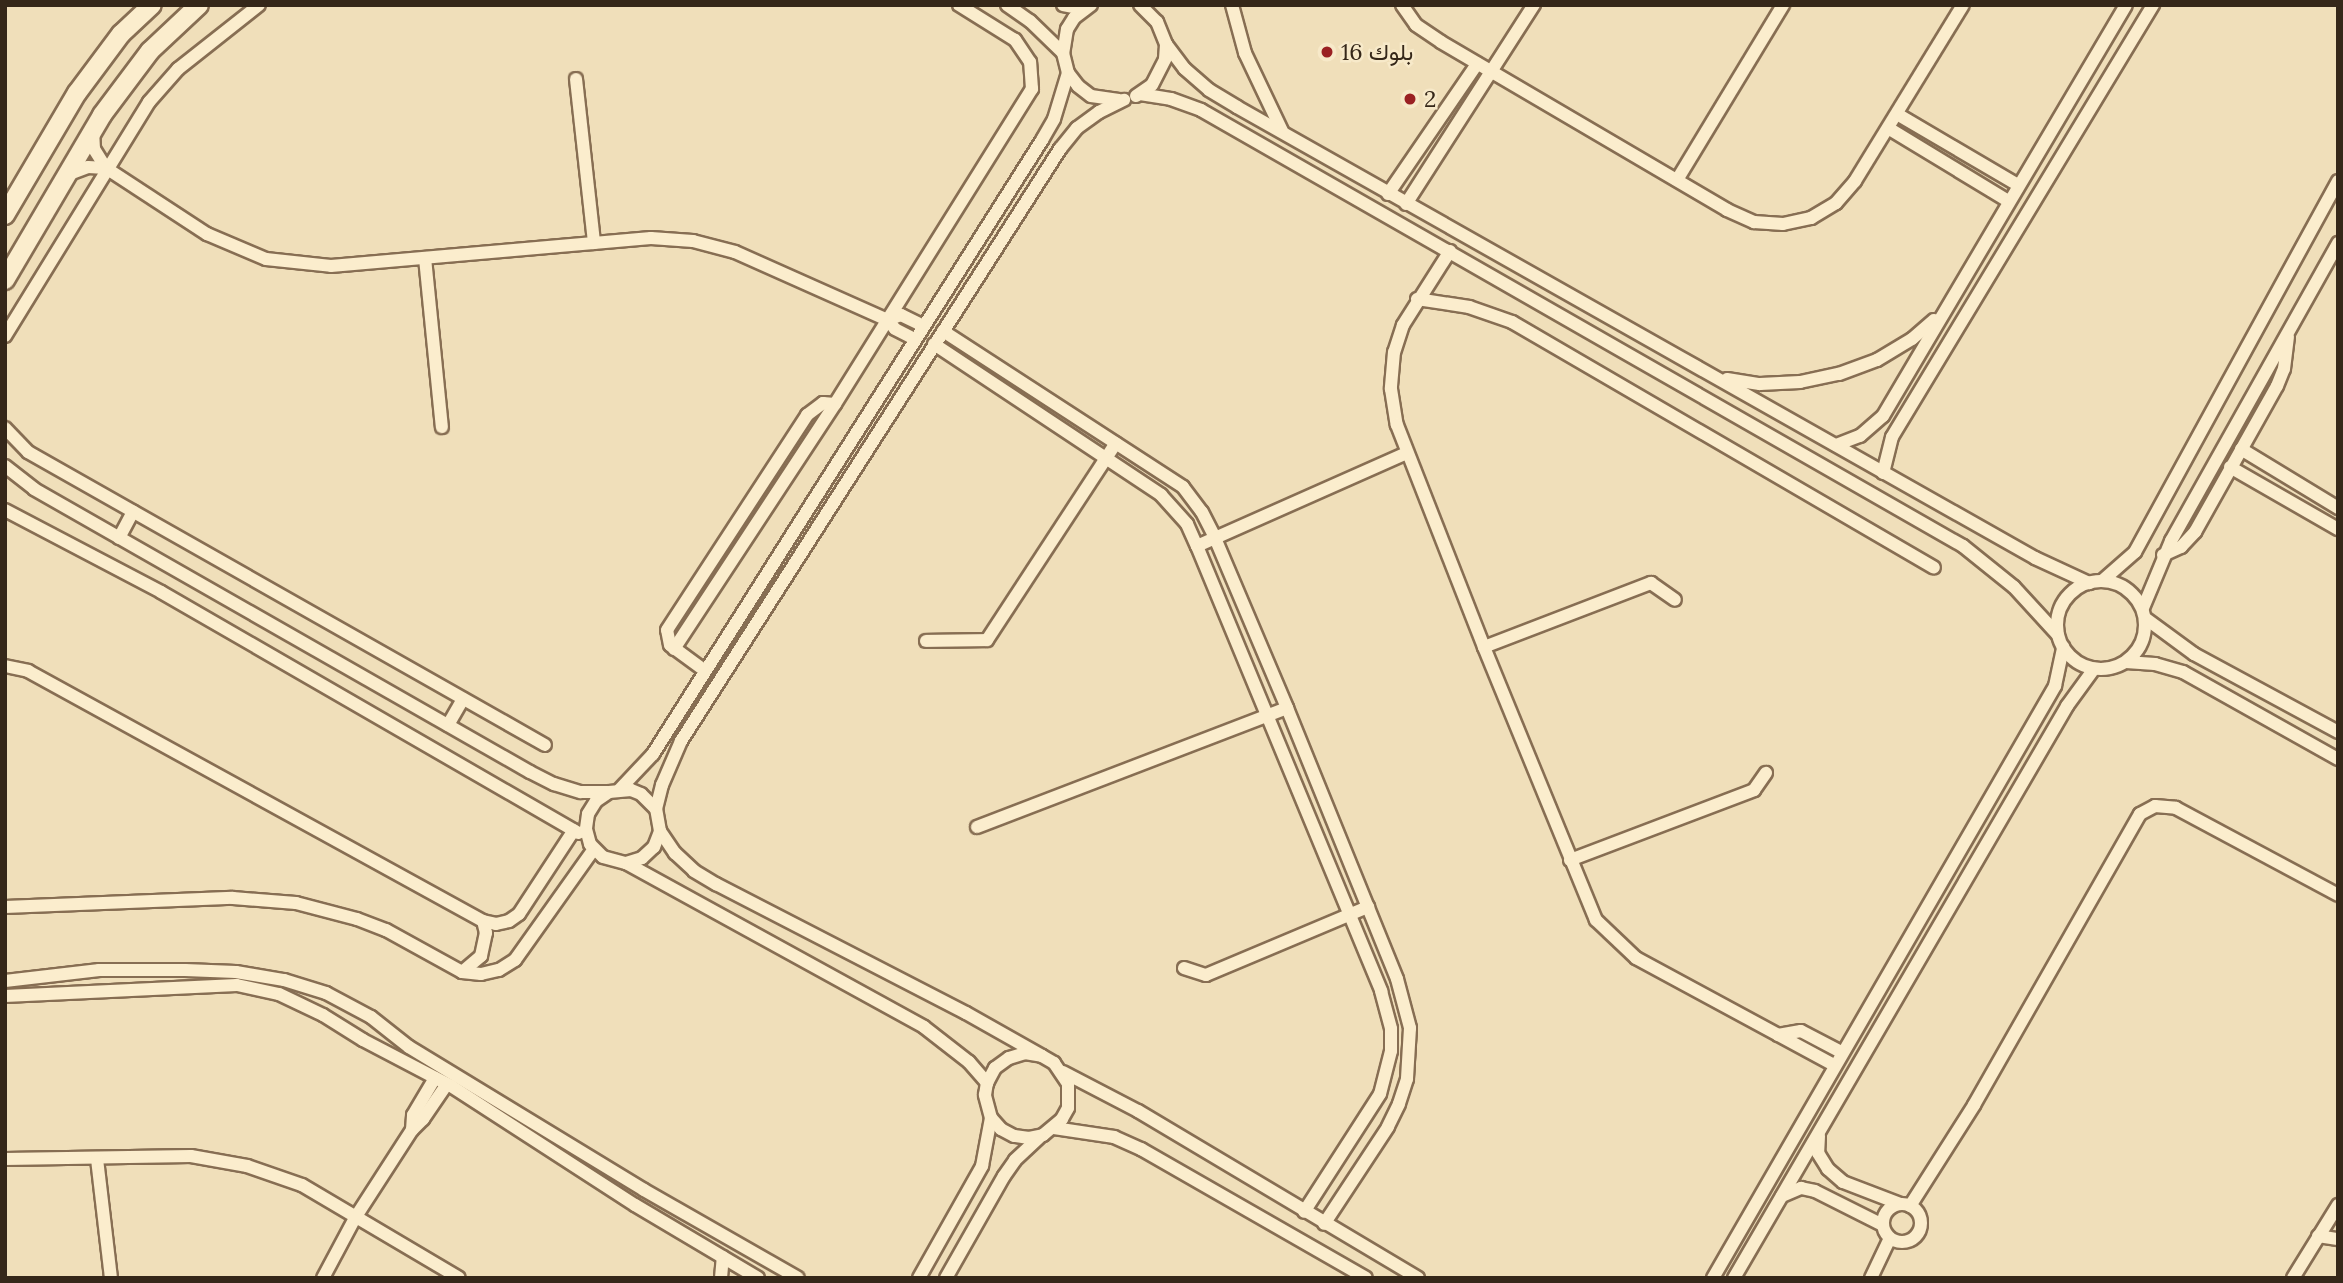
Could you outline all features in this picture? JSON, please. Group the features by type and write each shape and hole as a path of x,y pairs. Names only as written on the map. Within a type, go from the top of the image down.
{"main road":[{"path":"5,215 77,93 121,34 152,5"},
{"path":"5,280 93,130 150,51 199,5"}],"street":[{"path":"5,337 149,102 178,69 259,5"},
{"path":"704,670 674,649 835,404 1032,89 1030,62 1015,40 960,5"},
{"path":"1007,5 1030,20 1063,53"},
{"path":"1063,5 1087,7"},
{"path":"1140,5 1157,22 1166,44 1185,69 1209,90 1388,194 2035,558 2095,582 2119,584 2133,594 2144,613 2194,654 2338,732"},
{"path":"1157,22 1158,5"},
{"path":"1232,5 1245,53 1283,134"},
{"path":"1402,5 1416,25 1477,64 1727,210 1754,222 1783,224 1811,218 1836,203 1855,181 1963,5"},
{"path":"1406,204 1534,5"},
{"path":"1677,180 1783,5"},
{"path":"1836,445 1860,436 1883,416 2126,5"},
{"path":"1883,473 1892,437 2153,5"},
{"path":"1087,7 1067,29 1063,53 1068,73 1078,86 1091,96 1107,101 1124,100"},
{"path":"1166,44 1160,73 1140,94 1099,111 1077,128 1060,149 934,344 681,741 662,785 656,810 660,831 675,853 694,871 716,884 1042,1056 1063,1072 1138,1111 1418,1278"},
{"path":"1388,194 1477,64"},
{"path":"592,846 586,829 588,814 596,801 614,791 653,754 1048,130 1063,96 1068,73"},
{"path":"576,79 594,243"},
{"path":"1140,94 1171,99 1200,110 1963,546 2014,587 2076,662 2094,669 2116,667 2126,662 2138,650 2145,635 2144,613 2163,555 2338,243"},
{"path":"1897,114 2018,185"},
{"path":"1888,128 2008,201"},
{"path":"93,130 94,149 106,169"},
{"path":"63,177 88,167 106,169 207,233 266,259 331,266 651,238 704,244 735,252 888,320 895,329 915,339"},
{"path":"1713,1278 2055,685 2060,641 2057,619 2063,603 2074,590 2095,582 2135,552 2338,181"},
{"path":"1450,251 1417,299 1403,325 1394,352 1391,389 1407,453 1483,647 1596,920 1636,958 1834,1065"},
{"path":"425,258 442,428"},
{"path":"1555,312 1567,293"},
{"path":"1417,299 1469,307 1512,323 1934,568"},
{"path":"1720,379 1760,384 1787,383 1839,374 1877,360 1912,339 1942,313"},
{"path":"888,320 901,315 924,326"},
{"path":"943,331 1184,487 1215,538 1368,906 1406,1003 1410,1028 1407,1079 1388,1127 1324,1224"},
{"path":"2163,555 2189,540 2241,449 2284,369 2288,334"},
{"path":"934,344 1172,505 1187,524 1197,546 1350,914 1387,1007 1391,1028 1387,1073 1368,1115 1304,1212"},
{"path":"5,428 28,452 545,745"},
{"path":"926,641 987,640 1116,443"},
{"path":"2241,449 2338,508"},
{"path":"1197,546 1407,453"},
{"path":"5,466 34,489 554,784 581,792 641,794 656,810"},
{"path":"2230,467 2338,529"},
{"path":"5,510 161,592 574,830 614,862 626,863 642,858 654,847 660,831"},
{"path":"119,538 132,512"},
{"path":"1483,647 1651,583 1675,600"},
{"path":"2126,662 2155,664 2183,672 2338,759"},
{"path":"5,666 28,671 483,921 496,924 509,921 519,914 574,830"},
{"path":"1734,1278 2067,706 2094,669"},
{"path":"448,725 463,699"},
{"path":"977,827 1287,708"},
{"path":"1570,860 1754,790 1766,773"},
{"path":"1882,1225 1885,1213 1905,1205 1974,1105 2140,814 2155,806 2176,808 2338,895"},
{"path":"5,907 233,898 296,903 327,909 386,930 462,972 490,972 515,960 592,846"},
{"path":"626,863 925,1027 969,1062 987,1083"},
{"path":"542,878 564,891"},
{"path":"1184,968 1206,975 1368,906"},
{"path":"462,972 481,956 485,945 483,921"},
{"path":"97,990 99,970"},
{"path":"5,981 99,970 223,972 284,980 326,993 371,1017 409,1047 644,1190 798,1278"},
{"path":"5,996 237,985 279,994 323,1015 436,1079 635,1205 756,1277"},
{"path":"1778,1035 1801,1031 1841,1052"},
{"path":"919,1278 982,1166 991,1118 985,1095 987,1083 995,1068 1009,1058 1026,1053 1042,1056"},
{"path":"323,1278 355,1217 412,1130 413,1115 436,1079 435,1061"},
{"path":"946,1278 1004,1175 1015,1160 1048,1131 1068,1108 1068,1084 1063,1072"},
{"path":"1368,1115 1388,1127"},
{"path":"991,1118 1001,1129 1014,1136 1048,1131 1114,1137 1141,1149 1366,1278"},
{"path":"1782,1196 1801,1188 1815,1191 1882,1225 1890,1238 1906,1242 1918,1233 1920,1217 1905,1205 1843,1182 1828,1169 1818,1153 1820,1133"},
{"path":"5,1159 191,1156 228,1161 302,1185 459,1278"},
{"path":"97,1159 111,1278"},
{"path":"2293,1278 2338,1205"},
{"path":"2318,1236 2338,1239"},
{"path":"1871,1278 1890,1238"},
{"path":"721,1278 723,1257"}],"place":[{"name":"بلوك 16","path":"1327,52"},
{"name":"2","path":"1410,99"}]}
